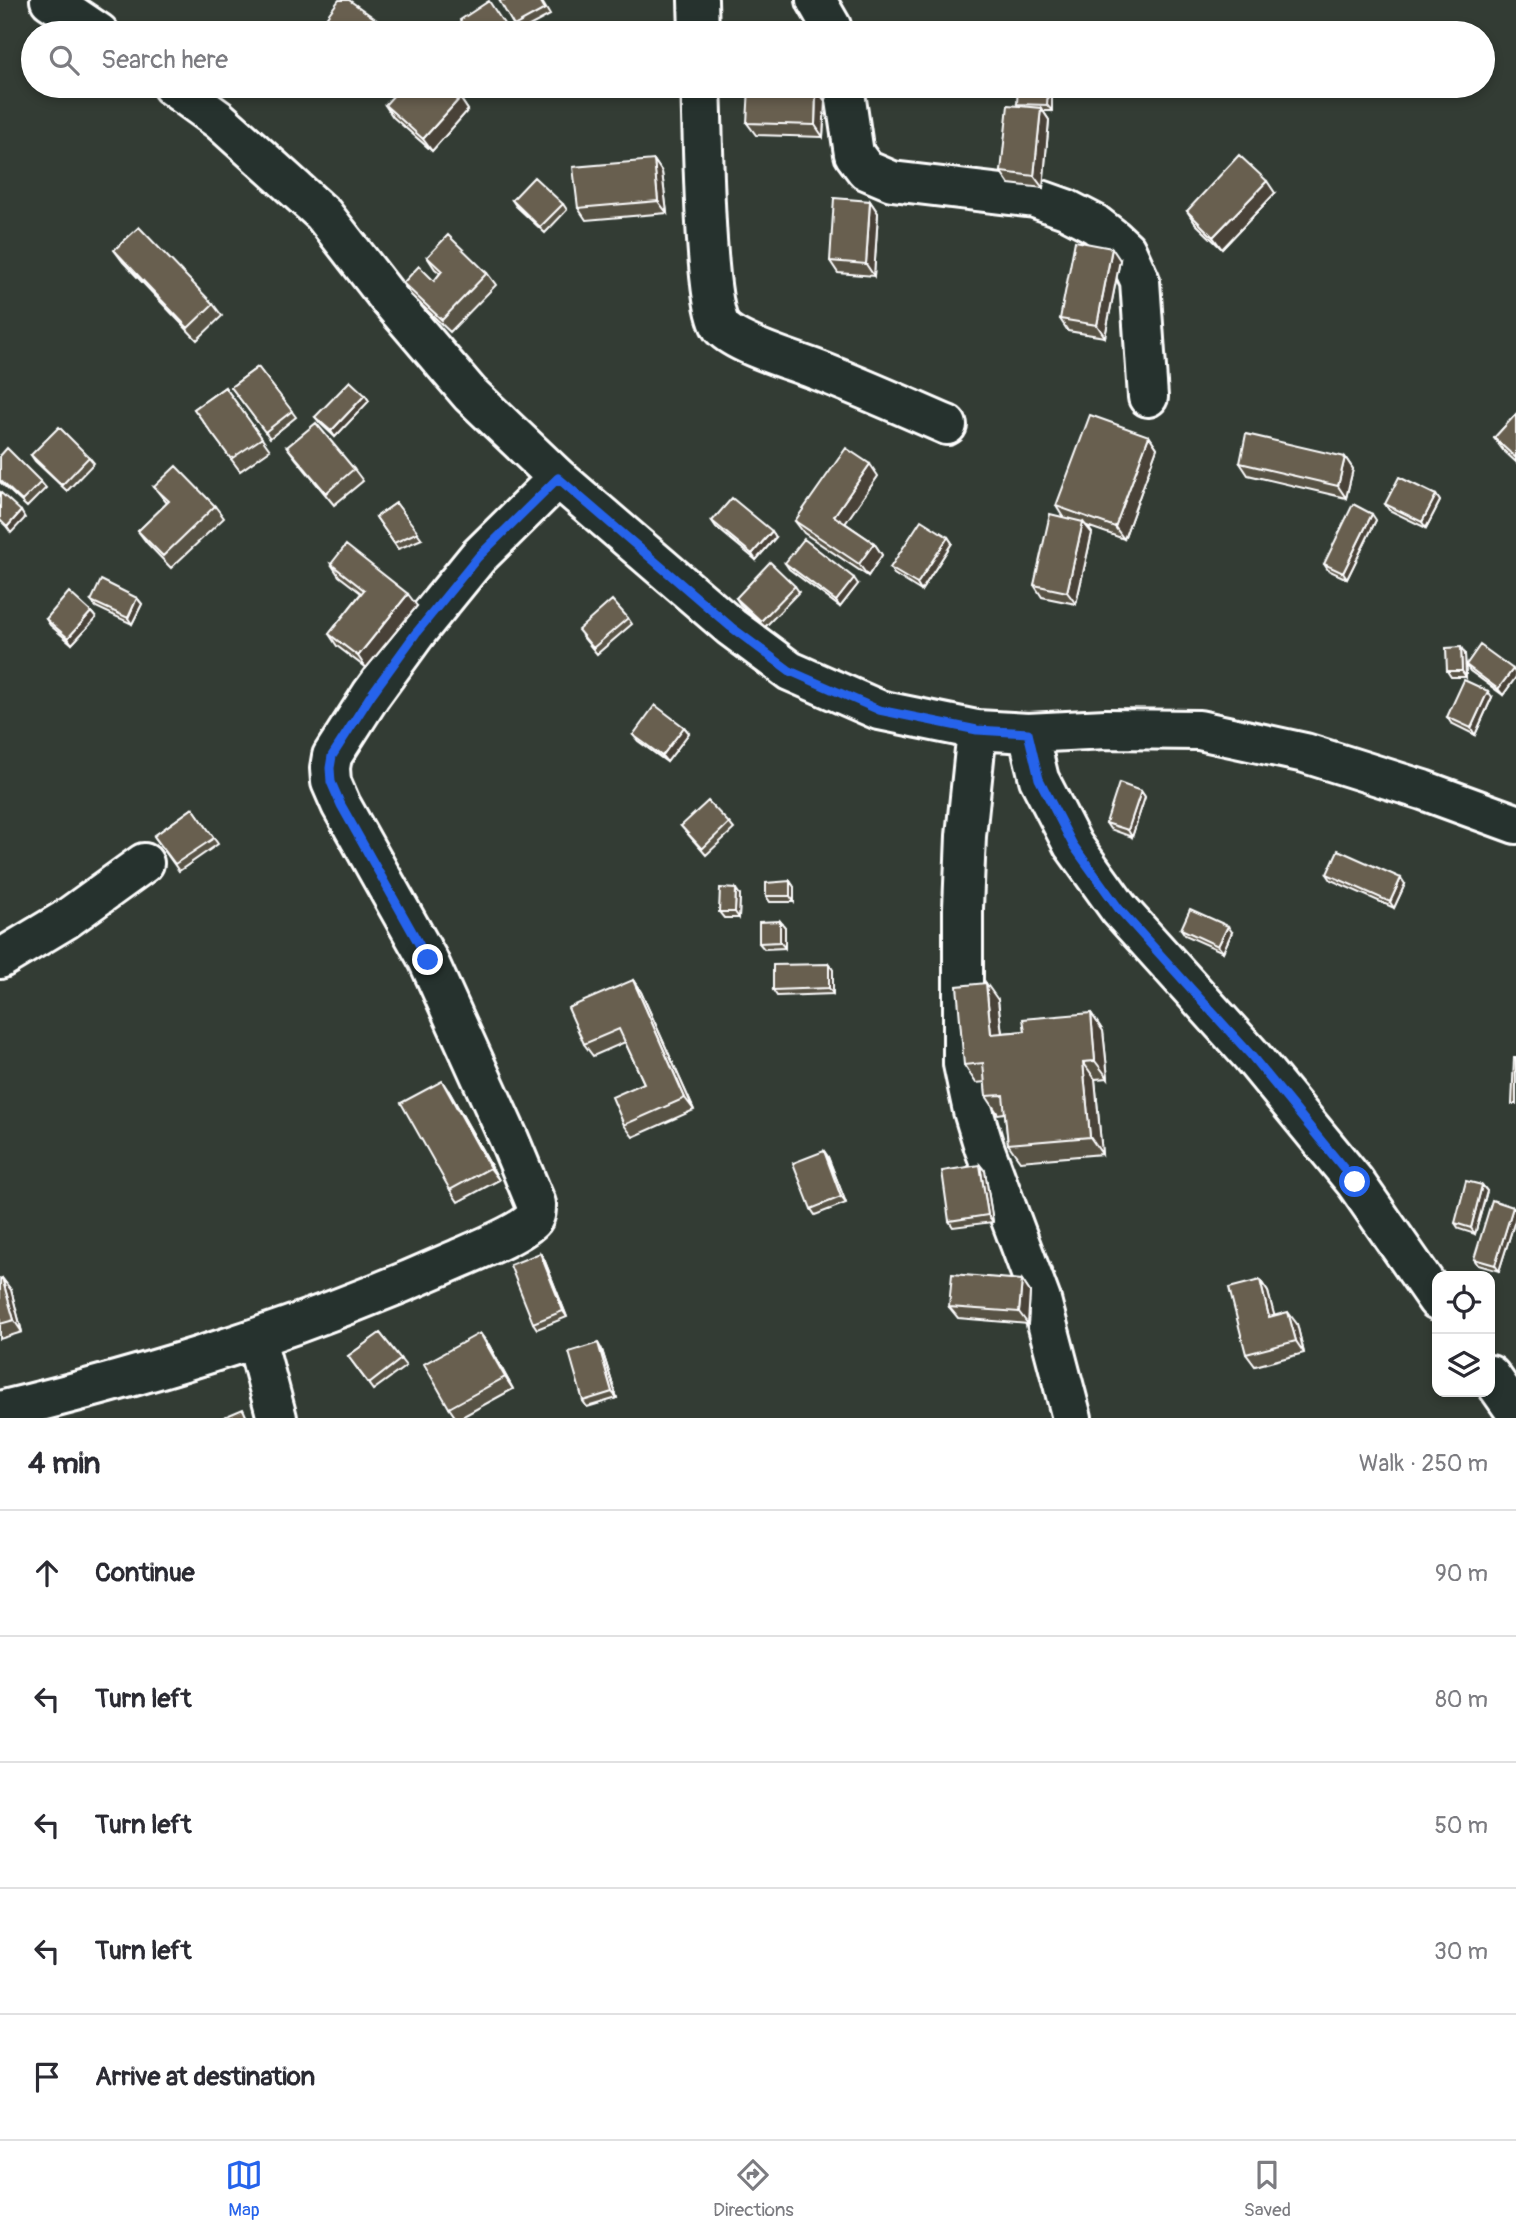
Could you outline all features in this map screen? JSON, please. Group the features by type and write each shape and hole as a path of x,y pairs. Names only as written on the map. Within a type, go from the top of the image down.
{"street":[{"path":"50,0 81,21"},
{"path":"698,0 699,21"},
{"path":"816,0 828,21"},
{"path":"189,98 219,120 323,214 389,299 470,394 558,478 731,627 790,671 879,710 977,730 1028,733 1106,729 1199,730 1305,753 1423,790 1516,824"},
{"path":"702,98 710,280 715,315 721,328 741,340 947,425"},
{"path":"846,98 855,154 866,170 892,181 1035,198 1066,209 1120,244 1126,250 1140,281 1148,397"},
{"path":"0,1411 81,1392 257,1339 382,1292 477,1251 520,1230 532,1221 536,1214 536,1204 509,1139 428,960 341,805 331,782 330,768 332,756 371,695 416,633 478,557 558,478"},
{"path":"977,730 966,836 963,1064 984,1147 1041,1300 1072,1418"},
{"path":"1028,733 1039,779 1073,845 1119,909 1250,1054 1346,1171 1432,1293"},
{"path":"0,960 65,920 144,863"},
{"path":"257,1339 277,1418"},
{"path":"1495,1382 1516,1412"}],"building":[{"path":"339,0 349,0 378,21 328,21 325,19"},
{"path":"499,0 540,0 545,9 523,21 511,21"},
{"path":"489,1 502,21 461,21"},
{"path":"391,98 460,98 423,139 385,105"},
{"path":"748,98 816,98 815,125 747,123"},
{"path":"1017,98 1047,98 1047,105 1017,104"},
{"path":"1008,105 1041,108 1034,176 1001,172"},
{"path":"1239,155 1267,181 1213,237 1187,211"},
{"path":"654,160 658,201 578,208 573,167"},
{"path":"534,177 563,204 540,227 512,200"},
{"path":"834,198 870,201 866,264 830,261"},
{"path":"139,227 213,304 188,328 114,250"},
{"path":"448,235 487,273 442,320 403,283 419,266 434,281 442,271 427,257"},
{"path":"1075,241 1112,248 1097,325 1060,319"},
{"path":"258,367 292,411 265,432 231,387"},
{"path":"350,381 365,395 331,431 315,417"},
{"path":"225,387 262,438 231,459 194,409"},
{"path":"1516,414 1516,458 1494,438"},
{"path":"1090,415 1149,436 1115,527 1056,506"},
{"path":"316,423 354,469 326,493 287,447"},
{"path":"59,427 89,457 62,485 31,455"},
{"path":"1246,434 1345,457 1338,486 1240,463"},
{"path":"7,448 41,482 22,501 0,480 0,456"},
{"path":"846,448 870,464 834,516 874,543 859,564 795,521"},
{"path":"176,466 215,506 163,556 138,531 169,501 154,487"},
{"path":"1399,477 1436,495 1422,522 1385,504"},
{"path":"0,492 21,511 7,527 0,520"},
{"path":"732,498 772,531 752,554 712,521"},
{"path":"396,503 418,532 394,543 376,517"},
{"path":"1353,504 1372,514 1343,573 1324,564"},
{"path":"1050,514 1083,522 1067,592 1034,585"},
{"path":"921,520 948,537 917,584 890,568"},
{"path":"804,539 854,578 836,601 785,563"},
{"path":"346,545 408,594 358,656 329,634 364,590 331,564"},
{"path":"770,562 795,586 761,621 736,598"},
{"path":"101,580 137,598 128,618 91,601"},
{"path":"69,592 91,612 68,638 46,619"},
{"path":"612,600 628,618 593,648 578,630"},
{"path":"1480,645 1513,669 1498,689 1466,665"},
{"path":"1461,647 1462,671 1447,671 1446,648"},
{"path":"1464,680 1488,691 1471,728 1447,717"},
{"path":"655,705 684,727 662,756 633,735"},
{"path":"1119,783 1141,791 1128,830 1106,823"},
{"path":"708,801 729,823 702,849 681,826"},
{"path":"193,808 214,838 175,864 154,836"},
{"path":"1338,850 1401,878 1390,902 1327,874"},
{"path":"790,881 790,896 766,896 766,883"},
{"path":"720,888 736,889 735,912 719,912"},
{"path":"1190,909 1228,926 1218,946 1181,929"},
{"path":"780,921 780,942 759,943 759,922"},
{"path":"829,964 829,988 773,990 773,965"},
{"path":"633,980 685,1098 624,1125 612,1097 644,1083 619,1029 584,1044 568,1008"},
{"path":"986,983 991,1034 1025,1031 1023,1019 1091,1013 1095,1061 1083,1062 1090,1137 1008,1144 1003,1095 986,1096 983,1063 964,1065 957,986"},
{"path":"1514,1058 1516,1104 1512,1104"},
{"path":"442,1081 490,1168 450,1190 401,1103"},
{"path":"824,1151 841,1197 811,1209 793,1163"},
{"path":"980,1165 988,1215 949,1221 942,1171"},
{"path":"1466,1181 1482,1185 1471,1228 1455,1223"},
{"path":"1492,1200 1513,1207 1495,1265 1474,1259"},
{"path":"540,1253 563,1311 533,1323 510,1265"},
{"path":"952,1274 1022,1280 1019,1312 949,1307"},
{"path":"2,1278 14,1320 0,1324 0,1279"},
{"path":"1260,1280 1269,1317 1288,1312 1296,1341 1246,1354 1229,1288"},
{"path":"380,1333 401,1359 369,1384 348,1356"},
{"path":"480,1333 505,1377 449,1408 424,1364"},
{"path":"598,1343 612,1392 583,1401 569,1352"},
{"path":"243,1409 247,1418 222,1418"}],"route":[{"path":"428,960 341,805 331,782 332,756 371,695 416,633 478,557 558,478 731,627 790,671 879,710 977,730 1028,733 1039,779 1073,845 1119,909 1250,1054 1355,1182"}]}
